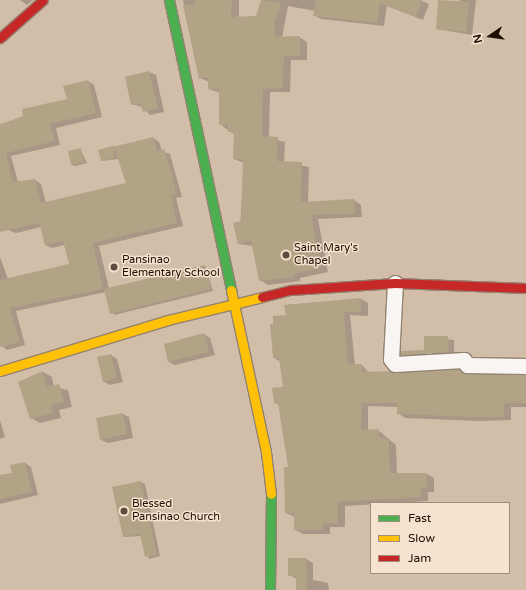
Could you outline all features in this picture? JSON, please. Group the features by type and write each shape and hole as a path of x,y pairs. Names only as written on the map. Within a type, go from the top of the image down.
{"street":[{"path":"0,38 43,0"},
{"path":"169,0 234,304 272,494 270,590"},
{"path":"394,283 391,359 395,364 464,360 467,365 526,366"},
{"path":"0,371 168,320 291,290 394,283 526,288"}],"building":[{"path":"195,0 232,0 231,17 256,16 261,0 281,3 274,24 275,37 300,36 300,56 284,56 282,88 263,89 262,136 278,137 277,161 302,162 301,202 354,199 355,214 311,215 321,268 293,274 294,277 259,281 251,241 238,244 233,223 241,221 243,160 233,159 234,132 228,132 228,125 219,125 219,89 208,89 208,77 199,79 183,5 195,4"},
{"path":"316,0 422,0 416,17 380,3 377,23 313,16"},
{"path":"438,0 469,2 466,32 436,29"},
{"path":"149,71 158,108 143,112 140,103 131,105 125,77"},
{"path":"88,80 96,113 50,124 55,141 6,153 13,182 35,179 41,203 126,183 114,147 153,137 157,151 164,149 172,173 176,194 171,195 177,223 93,243 103,289 10,308 20,342 0,347 0,280 69,264 63,241 45,245 39,223 0,232 0,124 23,117 22,109 67,99 63,86"},
{"path":"113,146 115,158 101,161 98,150"},
{"path":"81,148 84,162 71,165 68,151"},
{"path":"205,265 211,289 110,314 104,289"},
{"path":"361,298 361,312 344,312 348,364 362,364 362,372 459,369 467,374 526,375 526,403 504,403 504,417 471,417 397,414 397,403 362,403 361,430 379,429 379,437 389,440 390,473 427,473 427,488 421,488 421,497 338,502 338,524 323,523 323,530 294,530 294,513 285,513 284,467 288,467 278,403 274,403 272,388 283,387 279,358 273,358 270,324 273,324 273,316 286,315 284,305"},
{"path":"204,333 209,352 168,362 164,344"},
{"path":"424,336 448,336 449,352 400,355 400,351 424,350"},
{"path":"111,354 117,378 103,382 97,357"},
{"path":"43,371 47,387 59,384 64,402 51,405 53,413 30,419 18,382"},
{"path":"123,413 127,434 100,440 96,418"},
{"path":"25,462 32,492 0,499 0,475 12,473 10,465"},
{"path":"141,481 157,555 145,557 140,534 123,537 112,487"},
{"path":"288,558 307,558 307,590 296,590 296,576 288,576"}],"traffic: fast":[{"path":"169,0 231,290"},
{"path":"270,590 271,494"}],"traffic: slow":[{"path":"231,290 266,452 271,494"},
{"path":"0,371 168,320 262,297"}],"traffic: jam":[{"path":"0,38 43,0"},
{"path":"262,297 291,290 395,283 526,288"}],"place":[{"name":"Saint Mary's Chapel","path":"286,255"},
{"name":"Pansinao Elementary School","path":"114,267"},
{"name":"Blessed Pansinao Church","path":"124,511"}]}
